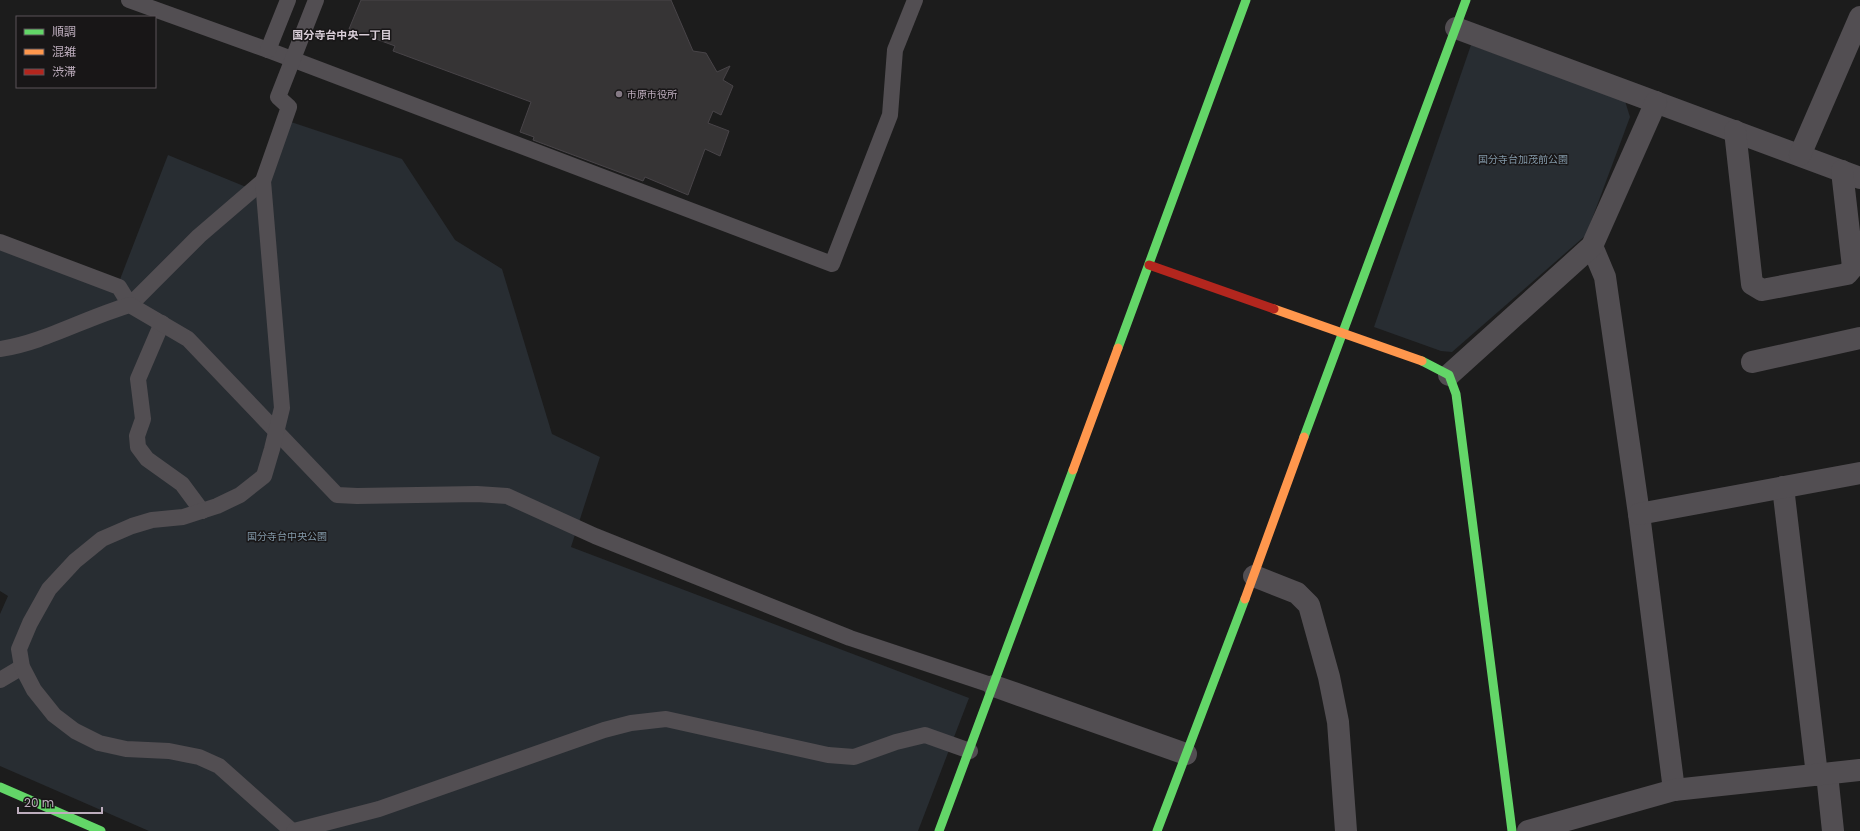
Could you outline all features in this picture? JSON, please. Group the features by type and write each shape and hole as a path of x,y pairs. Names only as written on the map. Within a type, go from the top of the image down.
{"street":[{"path":"939,831 970,751 1246,0"},
{"path":"1157,831 1254,576 1342,331 1466,0"},
{"path":"1800,155 1860,17"},
{"path":"1456,28 1656,102 1735,131 1800,155 1851,174 1853,267 1847,274 1762,290 1752,284 1735,131"},
{"path":"1449,375 1592,246 1656,102"},
{"path":"1592,246 1605,277 1640,514 1674,790"},
{"path":"1149,265 1423,360 1449,375 1456,394 1512,831"},
{"path":"1752,362 1860,338"},
{"path":"1640,514 1860,473"},
{"path":"1783,487 1822,774 1833,831"},
{"path":"1254,576 1297,593 1309,605 1329,677 1338,722 1346,831"},
{"path":"994,686 1186,754"},
{"path":"1528,831 1674,790 1860,770"},
{"path":"0,787 101,831"}],"lane":[{"path":"129,0 268,50 832,264 890,115 895,50 915,0"},
{"path":"268,50 288,0"},
{"path":"316,0 294,60 278,97 289,107 263,181 282,408 264,476 240,495 202,511 183,517 152,520 102,538 75,561 49,590 30,623 19,649 22,667 34,690 54,715 75,731 99,743 126,749 169,751 199,757 219,766 293,831 379,808 604,730 631,723 666,719 828,755 854,757 896,742 925,735 970,751"},
{"path":"0,349 17,347 105,312 130,305 199,236 263,181"},
{"path":"0,242 119,288 130,305 188,339 277,430 337,495 477,494 507,496 595,536 850,638 994,686"},
{"path":"162,323 138,379 143,419 137,436 138,447 147,459 182,484 202,511"},
{"path":"0,680 22,667"}],"green space":[{"name":"国分寺台加茂前公園","path":"1471,45 1625,101 1630,117 1586,235 1452,352 1441,351 1374,327"},
{"name":"国分寺台中央公園","path":"288,121 402,159 455,240 502,269 552,434 600,457 571,547 969,698 918,831 149,831 0,766 0,614 8,596 0,591 0,239 119,282 168,155 251,189"}],"building":[{"name":"市原市役所","path":"361,0 671,0 693,51 706,53 717,72 730,66 723,80 733,86 721,115 713,111 708,123 729,131 720,156 705,149 688,195 645,177 643,181 533,140 534,137 520,132 531,102 393,51 395,46 349,29"}],"traffic: fast":[{"path":"1118,348 1246,0"},
{"path":"1304,437 1466,0"},
{"path":"1422,361 1449,375 1456,394 1512,831"},
{"path":"939,831 1073,470"},
{"path":"1157,831 1245,599"},
{"path":"0,787 101,831"}],"traffic: slow":[{"path":"1274,309 1422,361"},
{"path":"1073,470 1118,348"},
{"path":"1245,599 1304,437"}],"traffic: jam":[{"path":"1149,265 1274,309"}],"place":[{"name":"市原市役所","path":"619,94"}],"district":[{"name":"国分寺台中央一丁目","path":"342,35"}]}
